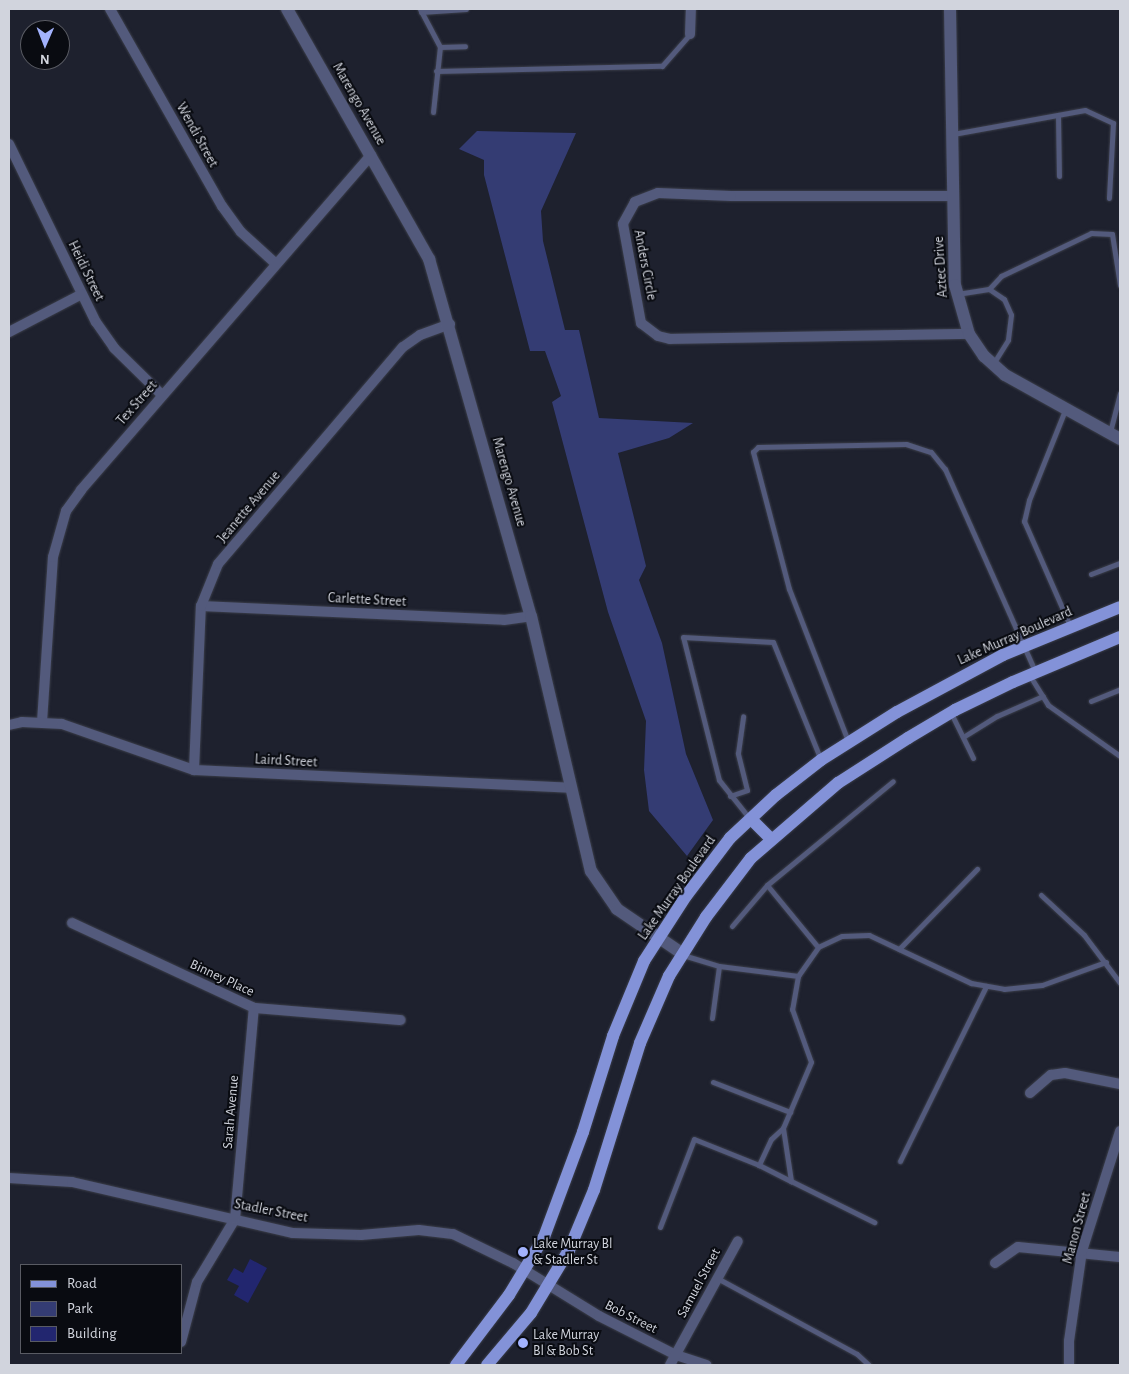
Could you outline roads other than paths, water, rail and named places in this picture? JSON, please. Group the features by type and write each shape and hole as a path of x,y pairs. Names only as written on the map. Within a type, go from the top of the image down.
{"main road":[{"name":"Lake Murray Boulevard","path":"456,1365 509,1295 544,1237 571,1169 613,1036 644,961 730,838 821,760 848,741 942,685 1026,646 1120,607"},
{"path":"487,1365 531,1313 573,1242 597,1182 640,1043 669,976 746,864 771,839 838,783 951,713 1033,674 1120,637"},
{"path":"750,819 771,839"}],"street":[{"name":"Wendi Street","path":"110,9 222,206 242,232 276,264"},
{"name":"Marengo Avenue","path":"287,9 429,259 450,324 531,616 587,861 596,882 617,909 683,954"},
{"path":"690,34 691,9"},
{"name":"Aztec Drive","path":"950,9 950,135 957,294 969,334 993,365 1066,409 1115,435"},
{"name":"Heidi Street","path":"10,151 96,322 114,348 162,395"},
{"name":"Tex Street","path":"42,722 53,557 61,523 81,490 371,155"},
{"name":"Anders Circle","path":"952,196 731,196 658,192 635,202 623,224 641,323 658,336 670,339 969,334"},
{"path":"9,332 82,294"},
{"name":"Jeanette Avenue","path":"194,770 201,606 218,564 403,347 420,335 450,324"},
{"name":"Carlette Street","path":"201,606 504,620 531,616"},
{"name":"Laird Street","path":"9,725 42,722 62,724 194,770 571,788"},
{"name":"Binney Place","path":"72,923 254,1008 401,1020"},
{"name":"Sarah Avenue","path":"235,1219 254,1008"},
{"path":"1030,1093 1051,1075 1065,1073 1120,1084"},
{"name":"Manon Street","path":"1069,1365 1069,1341 1082,1251 1120,1131"},
{"name":"Stadler Street","path":"9,1178 30,1177 72,1182 293,1233 361,1236 419,1230 453,1234 524,1270 548,1285"},
{"path":"182,1338 197,1282 235,1219"},
{"name":"Samuel Street","path":"670,1365 738,1241"},
{"path":"995,1263 1018,1247 1082,1251 1120,1257"},
{"name":"Bob Street","path":"548,1285 599,1316 676,1355 706,1365"}],"lane":[{"path":"433,112 440,47 420,10 466,9"},
{"path":"436,71 662,66 690,34"},
{"path":"440,47 465,46"},
{"path":"950,135 1086,110 1113,122 1108,198"},
{"path":"1058,115 1059,176"},
{"path":"957,294 990,289 1001,276 1092,233 1112,234 1120,285"},
{"path":"990,289 1004,299 1011,315 1008,340 993,365"},
{"path":"1115,435 1120,393"},
{"path":"1066,409 1029,500 1024,521 1071,627"},
{"path":"848,741 789,589 753,452 758,447 906,444 930,452 946,469 1026,646 1033,674 1043,696 1048,704 1120,756"},
{"path":"1091,574 1120,562"},
{"path":"750,819 719,780 684,637 773,642 821,760"},
{"path":"1091,701 1120,689"},
{"path":"962,737 997,716 1043,696"},
{"path":"951,713 973,758"},
{"path":"730,796 747,790 738,753 744,716"},
{"path":"732,926 767,885 894,781"},
{"path":"899,949 977,869"},
{"path":"767,885 818,947"},
{"path":"1041,895 1084,935 1120,983"},
{"path":"759,1165 771,1139 783,1128 811,1062 792,1009 798,976 818,947 842,936 869,935 971,984 1004,989 1042,985 1106,962"},
{"path":"683,954 719,966 798,976"},
{"path":"712,1018 719,966"},
{"path":"900,1161 986,986"},
{"path":"713,1082 790,1112"},
{"path":"783,1128 791,1180"},
{"path":"660,1227 694,1140 759,1165 874,1222"},
{"path":"717,1278 857,1354 869,1365"}],"place":[{"name":"Lake Murray Bl & Stadler St","path":"523,1252"},
{"name":"Lake Murray Bl & Bob St","path":"523,1343"}]}
